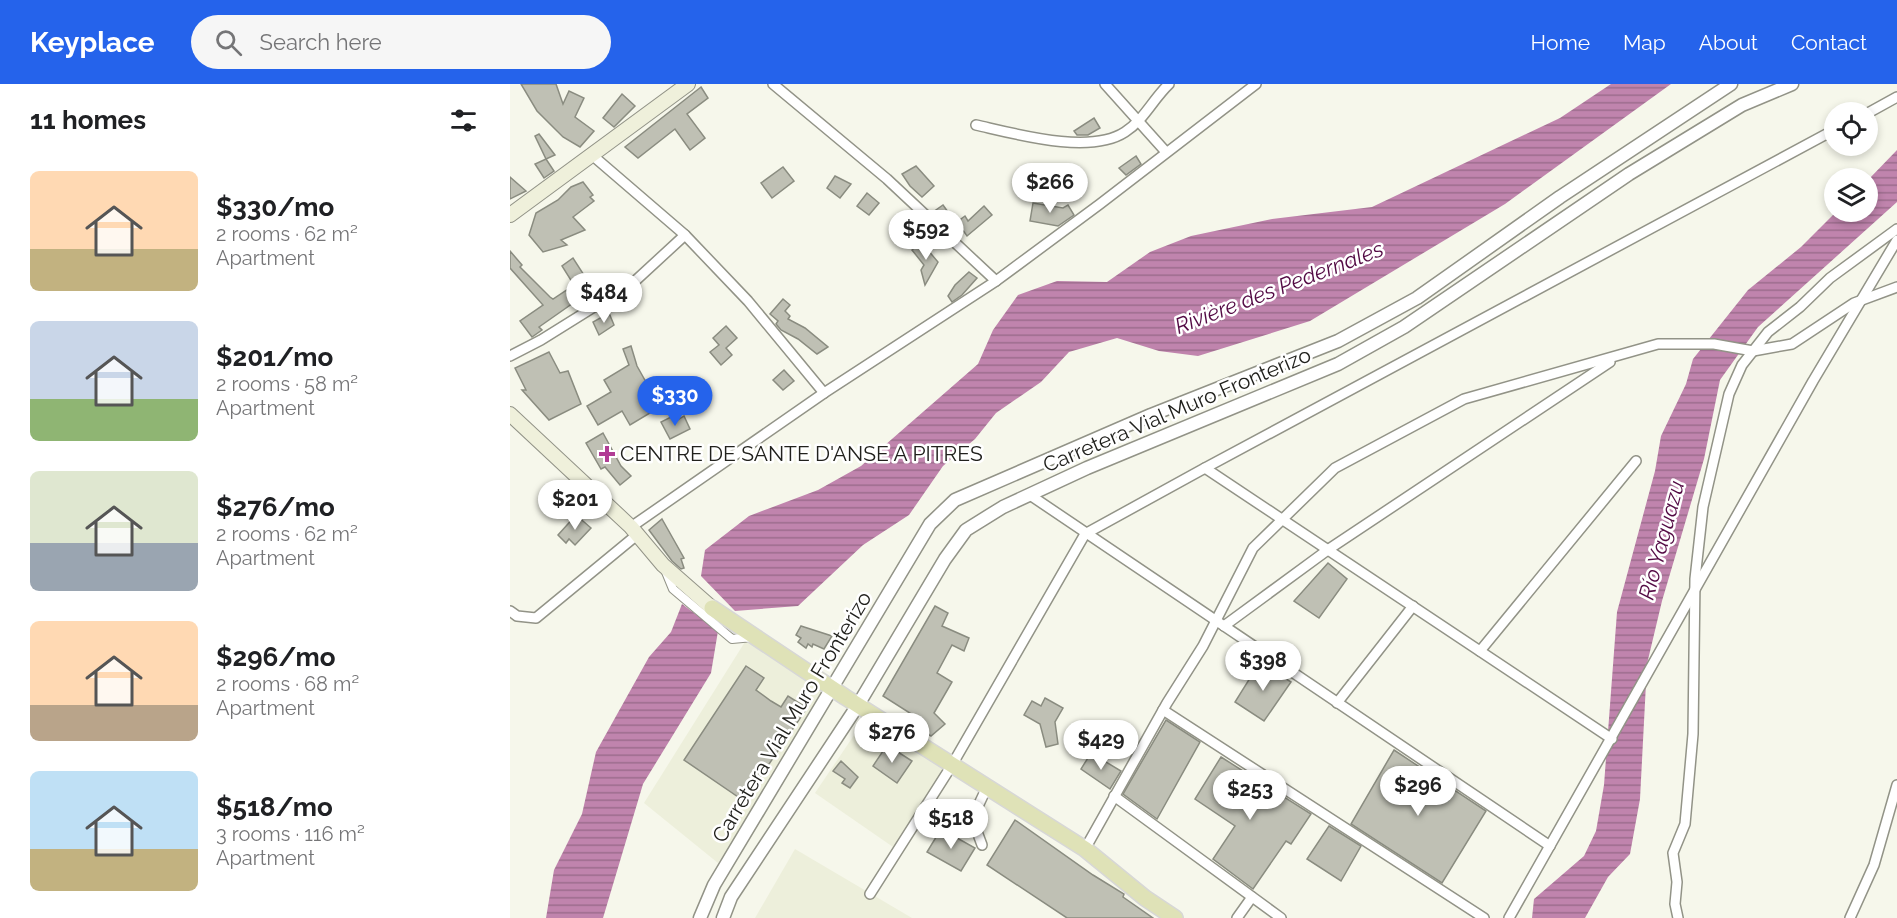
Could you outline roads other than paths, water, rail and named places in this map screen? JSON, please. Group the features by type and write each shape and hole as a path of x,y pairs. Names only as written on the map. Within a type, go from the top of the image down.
{"main road":[{"path":"510,215 688,84"},
{"path":"510,414 635,531 663,565 712,608 858,705 1084,849 1174,918"}],"street":[{"path":"773,84 887,179 996,281"},
{"path":"1105,84 1166,152"},
{"path":"976,125 1083,143 1124,133 1138,121 1169,84"},
{"path":"510,611 517,616 536,618 635,531 824,393 996,281 1256,84"},
{"name":"Carretera Vial Muro Fronterizo","path":"700,918 714,885 930,524 955,500 1151,414 1338,341 1417,298 1731,84"},
{"name":"Carretera Vial Muro Fronterizo","path":"723,918 731,897 858,705 945,559 966,530 1030,495 1338,363 1404,327 1639,168 1742,105 1792,84"},
{"path":"1878,107 1897,97"},
{"path":"870,894 952,765 1085,534 1824,135"},
{"path":"592,155 685,235 748,301 824,393"},
{"path":"1678,918 1675,904 1677,882 1673,853 1685,824 1693,734 1695,579 1702,507 1729,394 1742,365 1768,332 1800,307 1830,278 1897,229"},
{"path":"510,356 634,282 685,235"},
{"path":"1509,918 1897,240"},
{"path":"1084,849 1163,710 1203,646 1253,548 1335,468 1464,399 1658,344 1714,344 1753,351 1792,344 1862,300 1897,287"},
{"path":"1224,626 1329,549 1619,356"},
{"path":"1480,651 1636,461"},
{"path":"1205,468 1612,739"},
{"path":"1030,495 1550,846"},
{"path":"663,565 673,589 732,639 754,637"},
{"path":"1337,703 1413,606"},
{"path":"1163,710 1484,918"},
{"path":"1850,918 1874,865 1897,785"},
{"path":"982,845 972,818 987,787"},
{"path":"1114,796 1281,918"},
{"path":"942,815 972,818"},
{"path":"1237,918 1252,897"}],"water":[{"name":"Rivière des Pedernales","path":"1611,84 1671,84 1505,204 1310,321 1198,356 1159,351 1117,338 1069,352 1041,382 996,413 975,439 943,466 909,515 863,545 798,606 735,611 701,576 705,550 749,516 818,490 861,466 978,364 993,330 1018,295 1057,281 1107,282 1150,252 1191,236 1272,219 1372,207 1560,118"},
{"path":"1897,150 1897,202 1878,219 1878,170"},
{"name":"Río Yaguazu","path":"1826,222 1875,222 1758,327 1720,380 1704,459 1662,601 1647,664 1640,799 1630,854 1608,877 1585,918 1532,918 1534,899 1584,856 1596,831 1604,785 1617,612 1655,471 1661,436 1686,384 1693,359 1748,290 1801,247"},
{"path":"682,604 718,631 711,673 643,784 603,918 546,918 554,870 582,814 596,752 649,657 671,632"}],"place":[{"name":"CENTRE DE SANTE D'ANSE A PITRES","path":"607,454"}]}
